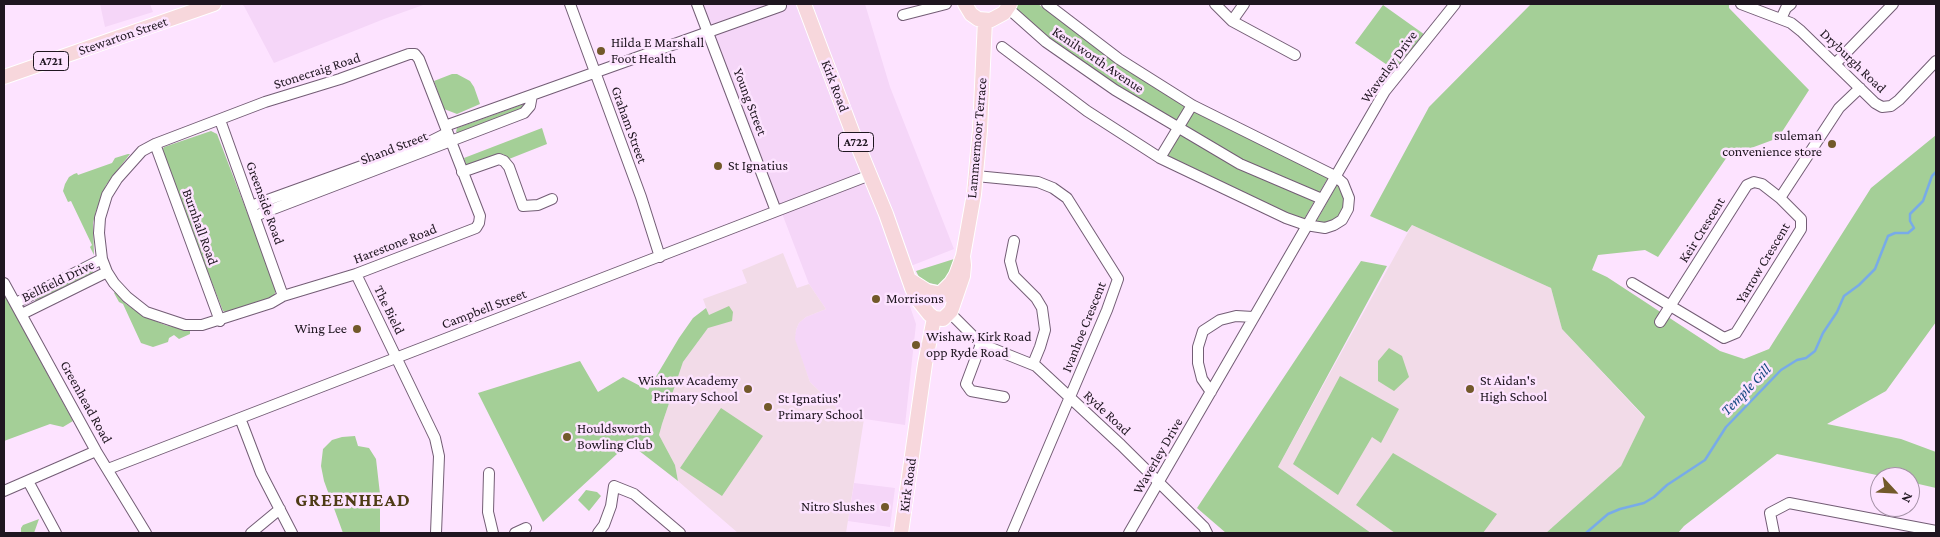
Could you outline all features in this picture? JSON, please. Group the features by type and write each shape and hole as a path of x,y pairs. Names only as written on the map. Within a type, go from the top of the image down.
{"main road":[{"name":"Stewarton Street","path":"4,77 214,4"},
{"name":"Kirk Road","path":"804,4 917,299 930,315"},
{"path":"965,4 971,14 984,20 1000,17 1010,4"},
{"name":"Lammermoor Terrace","path":"938,293 952,282 963,256 976,176 980,130 984,20"},
{"name":"Lammermoor Terrace","path":"951,309 963,276 963,256"},
{"path":"910,280 927,290 950,298 951,309 943,318 930,315"},
{"name":"Kirk Road","path":"901,533 925,364 930,315 926,307 928,299 938,293"}],"street":[{"name":"Graham Street","path":"570,4 641,197 660,257"},
{"name":"Young Street","path":"697,4 776,211"},
{"path":"903,15 946,4"},
{"name":"Kenilworth Avenue","path":"1010,4 1010,10 1046,42 1115,90 1240,164 1322,199"},
{"name":"Kenilworth Avenue","path":"1047,4 1119,58 1192,105 1335,176"},
{"path":"1215,4 1232,21 1295,55"},
{"path":"1232,21 1244,4"},
{"name":"Waverley Drive","path":"1129,533 1384,91 1455,4"},
{"name":"Dryburgh Road","path":"1740,4 1791,23 1802,31 1875,103 1882,107 1891,106 1936,61"},
{"path":"1780,19 1786,8 1791,4"},
{"path":"1835,64 1893,4"},
{"name":"Shand Street","path":"253,211 448,133 532,95 781,6"},
{"path":"1002,47 1088,110 1160,158 1306,226 1325,228 1342,220 1348,209 1349,198 1343,184 1335,176"},
{"name":"Stonecraig Road","path":"102,259 99,232 100,218 108,195 117,179 142,151 154,144 265,102 340,79 410,54 415,54 419,58 448,133"},
{"path":"1780,198 1840,108 1860,88"},
{"name":"Shand Street","path":"448,133 524,113 530,106 532,95"},
{"path":"1160,158 1192,105"},
{"name":"Greenside Road","path":"220,120 283,296"},
{"name":"Harestone Road","path":"102,259 107,272 127,297 146,312 185,325 202,326 220,321 271,303 283,296 356,274 476,228 480,222 480,216 448,133"},
{"name":"Burnhall Road","path":"154,144 220,321"},
{"path":"462,172 499,159 504,161 509,167 523,206 538,205 552,199"},
{"name":"Campbell Street","path":"108,469 870,175"},
{"name":"Ivanhoe Crescent","path":"976,176 1038,182 1054,188 1067,198 1118,279 1107,310 1012,533"},
{"name":"Keir Crescent","path":"1660,322 1671,308 1747,185 1754,182 1762,184 1780,198"},
{"name":"Yarrow Crescent","path":"1632,283 1724,338 1731,337 1736,333 1802,229 1801,219 1780,198"},
{"path":"1014,241 1010,261 1014,276 1036,298 1042,308 1045,330 1033,364"},
{"name":"Bellfield Drive","path":"16,303 102,259"},
{"name":"Bellfield Drive","path":"22,314 107,272"},
{"name":"The Bield","path":"356,274 435,438 439,456 436,533"},
{"name":"Greenhead Road","path":"4,283 96,451 146,533"},
{"name":"Ryde Road","path":"951,309 981,344 1033,364 1070,397 1204,527 1207,533"},
{"path":"1211,392 1202,379 1198,363 1198,347 1203,331 1220,320 1236,316 1253,317"},
{"path":"981,344 966,384 972,390 1004,397"},
{"path":"240,418 261,473 292,533"},
{"path":"4,491 96,451"},
{"path":"489,472 488,512 493,533"},
{"path":"28,481 56,533"},
{"path":"598,533 604,525 611,506 614,486 634,494 680,533"},
{"path":"1774,533 1770,513 1778,507 1789,503 1919,531 1936,531"},
{"path":"251,533 280,509"},
{"path":"514,533 526,528"}],"shaded area":[{"path":"100,4 150,4 153,12 105,27"},
{"path":"241,4 426,4 274,63 244,6"},
{"path":"702,4 865,4 890,87 954,249 898,271 916,324 905,425 845,416 810,382 794,339 799,323 806,317 826,309 809,284"},
{"name":"St Aidan's High School","path":"1412,225 1551,288 1562,329 1645,418 1621,466 1546,533 1371,533 1278,467"},
{"path":"783,253 797,288 809,284 826,309 806,317 799,323 796,330 795,339 810,382 845,416 864,419 846,533 738,533 678,481 675,465 659,435 683,362 708,328 710,318 703,299 747,283 742,270"},
{"path":"854,483 895,488 890,527 848,521"}],"green space":[{"path":"1010,4 1038,4 1117,62 1188,107 1178,123 1116,88 1048,40"},
{"path":"1531,4 1729,4 1729,8 1809,90 1778,138 1727,157 1658,257 1645,250 1598,255 1592,270 1607,277 1720,351 1744,359 1769,349 1871,188 1936,135 1936,322 1886,391 1827,424 1901,439 1936,452 1936,488 1920,484 1920,467 1870,467 1870,474 1777,454 1684,526 1678,533 1546,533 1621,466 1645,417 1562,329 1551,288 1412,225 1407,232 1370,216 1429,107"},
{"path":"1383,5 1428,37 1399,73 1355,43"},
{"path":"457,74 470,81 480,104 457,114 444,109 434,81"},
{"path":"524,104 520,111 458,133 456,132 457,128"},
{"path":"1193,109 1270,149 1329,176 1318,195 1242,162 1183,128"},
{"path":"542,128 547,144 509,159 503,154 471,166 466,164 464,158"},
{"path":"211,131 217,134 276,288 274,297 228,313 223,311 161,152 164,147"},
{"path":"1180,132 1315,200 1303,221 1165,156"},
{"path":"130,154 106,185 96,211 93,223 94,255 90,247 92,245 71,201 68,202 63,191 65,184 69,177 74,174 77,173 78,175 112,163 115,158"},
{"path":"1337,185 1347,198 1344,211 1335,221 1324,225 1316,222"},
{"path":"954,259 950,275 944,282 938,285 925,282 916,271"},
{"path":"1361,261 1387,266 1278,467 1371,533 1226,533 1197,508"},
{"path":"92,270 94,273 36,302 34,299"},
{"path":"115,292 126,304 143,316 165,325 190,331 190,334 179,339 174,335 169,338 168,342 153,347 141,343 123,304 119,302"},
{"path":"4,294 73,421 63,427 50,424 4,441"},
{"name":"Houldsworth Bowling Club","path":"729,306 733,312 732,321 708,328 683,362 662,424 659,435 675,465 678,481 629,443 543,522 478,393 580,361 598,392 623,377 648,390 693,318 706,308 709,315"},
{"path":"1389,348 1402,356 1409,377 1394,391 1378,381 1378,361"},
{"path":"1340,376 1399,409 1381,443 1372,437 1338,495 1293,464"},
{"path":"721,408 763,436 722,496 680,468"},
{"path":"355,436 358,446 369,448 376,459 380,494 380,533 343,533 324,481 321,466 323,449 332,440"},
{"path":"1393,453 1497,514 1483,533 1395,533 1356,505"},
{"path":"586,490 597,492 601,496 589,511 578,500"},
{"path":"39,519 34,533 21,533 23,525"}],"waterway":[{"name":"Temple Gill","path":"1586,533 1608,514 1644,503 1654,497 1667,485 1705,460 1726,427 1781,370 1797,360 1806,358 1815,351 1844,296 1859,285 1875,269 1888,236 1895,233 1908,233 1914,228 1910,221 1910,214 1923,201 1932,176 1936,172"}],"place":[{"name":"Hilda E Marshall Foot Health","path":"601,51"},
{"name":"suleman convenience store","path":"1832,144"},
{"name":"St Ignatius","path":"718,166"},
{"name":"Morrisons","path":"876,299"},
{"name":"Wing Lee","path":"357,329"},
{"name":"Wishaw, Kirk Road opp Ryde Road","path":"916,345"},
{"name":"Wishaw Academy Primary School","path":"748,389"},
{"name":"St Aidan's High School","path":"1470,389"},
{"name":"St Ignatius' Primary School","path":"768,407"},
{"name":"Houldsworth Bowling Club","path":"567,437"},
{"name":"Nitro Slushes","path":"885,507"}],"district":[{"name":"GREENHEAD","path":"353,500"}]}
